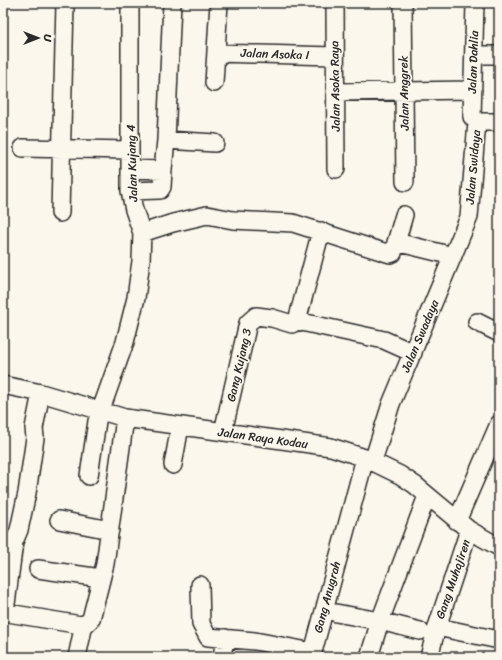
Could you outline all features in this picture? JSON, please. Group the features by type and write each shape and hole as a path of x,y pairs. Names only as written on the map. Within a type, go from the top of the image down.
{"street":[{"path":"60,213 65,3"},
{"name":"Jalan Kujang 4","path":"89,476 100,411 125,342 136,298 141,261 142,233 134,210 130,191 130,3"},
{"path":"130,191 160,190 162,187 166,140 172,3"},
{"path":"214,83 219,3"},
{"name":"Jalan Asoka Raya","path":"334,3 336,169"},
{"name":"Jalan Anggrek","path":"403,3 405,182"},
{"name":"Jalan Dahlia","path":"475,3 472,117 475,121"},
{"name":"Jalan Asoka I","path":"216,53 334,56"},
{"path":"474,55 499,55"},
{"path":"335,92 473,90"},
{"path":"475,121 499,122"},
{"name":"Jalan Swidaya","path":"469,212 475,121"},
{"path":"166,140 215,143"},
{"path":"23,148 130,150"},
{"path":"130,169 163,170"},
{"name":"Jalan Swadaya","path":"369,460 465,228 469,212"},
{"path":"142,233 173,223 207,215 233,220 293,223 321,231 386,254 393,253 404,215"},
{"path":"321,231 297,321 384,340 413,352"},
{"path":"396,242 453,256"},
{"name":"Gang Kujang 3","path":"223,432 250,320 256,316 263,316 289,324 297,321"},
{"path":"478,322 499,333"},
{"name":"Jalan Raya Kodau","path":"3,385 40,393 125,418 331,447 369,460 400,475 463,525 499,547"},
{"path":"40,393 34,428 35,438 27,493 12,554 5,612 84,624"},
{"path":"78,657 84,624 91,618 105,564 125,418"},
{"name":"Gang Muhajiren","path":"429,657 428,629 499,424"},
{"path":"173,465 180,426"},
{"name":"Gang Anugrah","path":"200,585 201,624 208,637 255,641 312,652 369,460"},
{"path":"369,657 380,621 427,496"},
{"path":"59,520 110,530"},
{"path":"38,569 101,578"},
{"path":"336,613 499,640"},
{"path":"222,657 225,638"}]}
